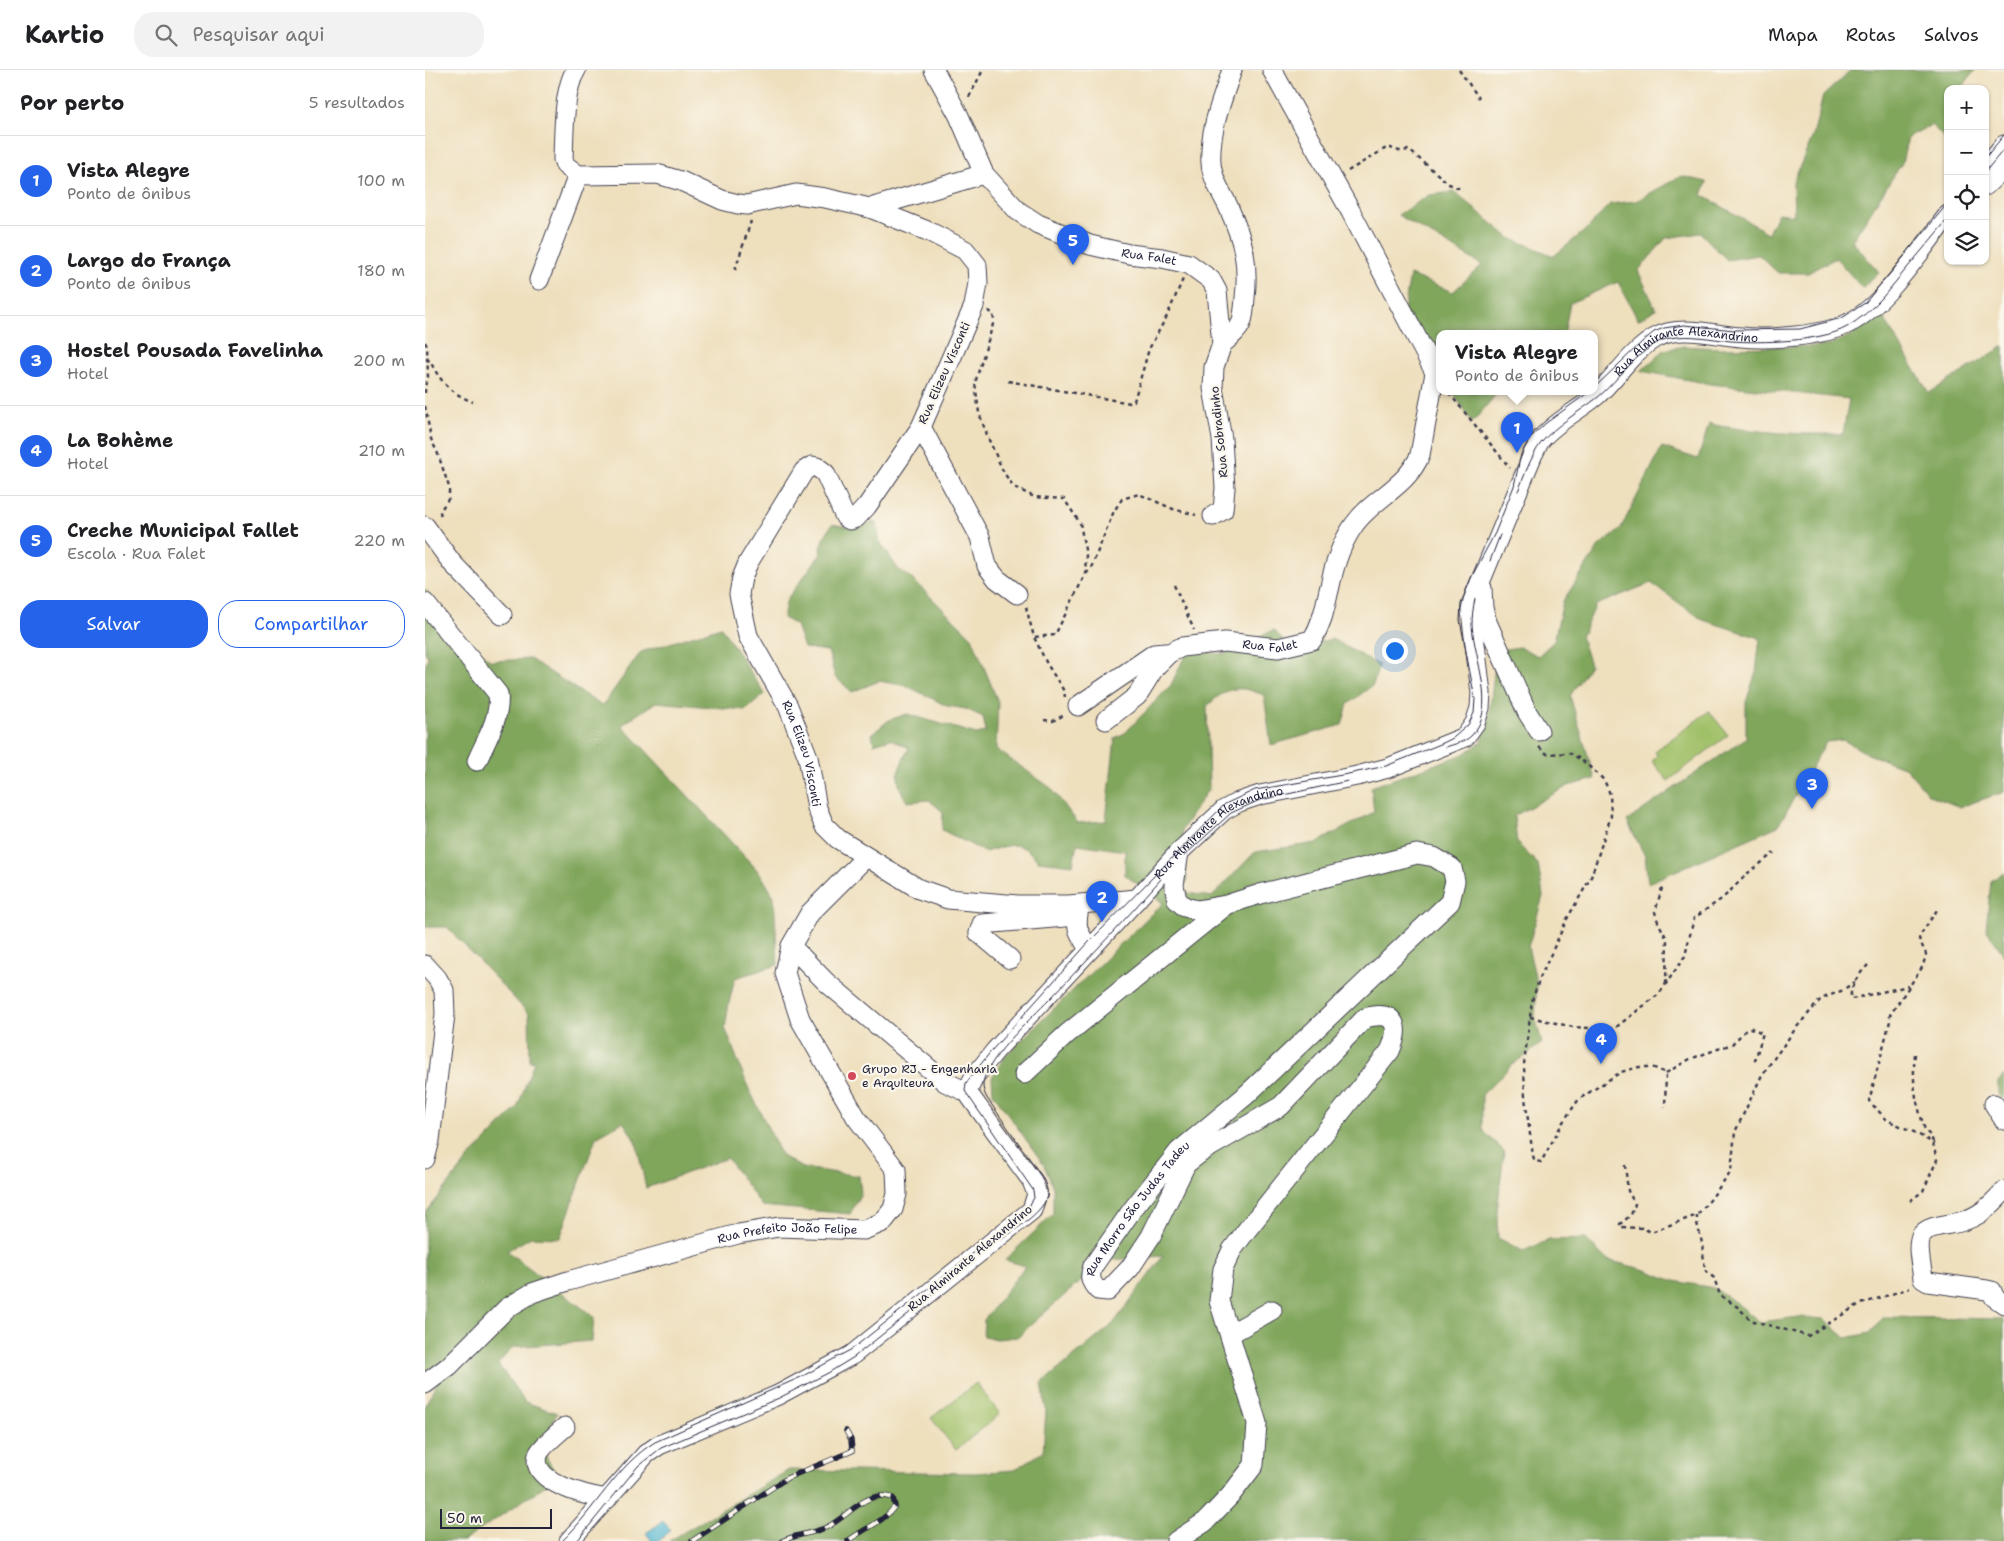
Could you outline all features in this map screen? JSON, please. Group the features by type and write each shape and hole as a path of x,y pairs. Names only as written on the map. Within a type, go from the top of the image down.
{"street":[{"path":"539,280 578,175 565,165 563,160 565,110 570,84 576,70"},
{"name":"Rua Falet","path":"935,70 959,116 984,174 1018,211 1038,224 1090,245 1189,264 1211,280 1217,291 1222,344"},
{"path":"1222,344 1236,333 1243,322 1247,275 1242,240 1215,177 1211,163 1215,119 1232,70"},
{"name":"Rua Falet","path":"1272,70 1401,304 1436,374"},
{"path":"1989,163 2004,145"},
{"path":"1989,182 2004,168"},
{"name":"Rua Elizeu Visconti","path":"578,175 657,174 681,181 722,200 738,204 757,203 796,194 820,197 870,208 930,232 965,250 977,265 978,283 974,306 921,427 867,506 856,518 849,520 841,512 839,502 825,473 812,466 804,471 748,563 742,578 739,594 748,636 788,706 808,757 817,808 824,825 838,839 919,889 948,899 1079,910"},
{"path":"870,208 984,174"},
{"name":"Rua Almirante Alexandrino","path":"1598,394 1644,346 1665,333 1679,331 1743,338 1806,335 1848,324 1866,312 1888,290 1944,220"},
{"name":"Rua Sobradinho","path":"1213,516 1223,510 1225,488 1222,439 1213,388 1214,367 1222,344"},
{"name":"Rua Falet","path":"1071,707 1154,654 1169,653 1182,647 1225,642 1278,648 1312,640 1320,627 1330,582 1350,532 1363,512 1395,488 1414,468 1420,455 1436,381"},
{"name":"Rua Almirante Alexandrino","path":"569,1541 607,1499 635,1464 659,1445 778,1396 852,1355 1032,1210 1037,1194 1032,1181 967,1092 989,1057 1179,852 1225,810 1259,794 1357,776 1388,768 1465,737 1475,723 1480,708 1481,693 1471,611 1481,577 1541,438 1597,395"},
{"path":"921,427 980,537 987,566 997,579 1017,594"},
{"path":"425,526 469,582 502,615"},
{"path":"1481,577 1483,608 1487,622 1536,736"},
{"path":"425,603 498,694 499,701 495,721 477,761"},
{"path":"1105,720 1137,696 1155,668 1169,653"},
{"name":"Rua Morro São Judas Tadeu","path":"1175,1541 1205,1522 1230,1496 1254,1465 1257,1422 1219,1301 1223,1269 1232,1250 1389,1051 1396,1037 1395,1026 1391,1019 1383,1015 1365,1018 1281,1106 1203,1151 1186,1164 1151,1236 1130,1268 1108,1291 1098,1290 1091,1283 1090,1274 1093,1266 1132,1210 1179,1151 1244,1097 1450,902 1455,881 1452,868 1434,858 1417,854 1260,894 1226,905 1197,910 1185,907 1177,900 1175,885 1179,852"},
{"name":"Rua Prefeito João Felipe","path":"425,1384 449,1366 507,1308 532,1292 738,1234 779,1227 864,1230 883,1222 893,1209 897,1194 896,1170 856,1118 800,1019 785,973 791,946 810,912 865,857"},
{"path":"1010,959 979,933 982,924 1079,910 1137,899"},
{"path":"1024,1074 1067,1034 1226,905"},
{"path":"1079,910 1079,935 1089,949"},
{"path":"791,946 826,982 945,1082 967,1092"},
{"path":"425,965 437,978 444,990 444,1006 425,1159"},
{"path":"1994,1104 2004,1120"},
{"path":"2004,1191 1983,1213 1962,1221 1926,1230 1921,1236 1920,1246 1923,1279 1928,1282 1987,1290 1993,1292 1994,1297 2004,1304"},
{"path":"1230,1334 1272,1310"},
{"path":"565,1427 539,1455 538,1463 543,1472 550,1480 571,1491 607,1499"}],"path":[{"path":"959,116 983,70"},
{"path":"1459,70 1479,98"},
{"path":"1334,180 1388,147 1399,151 1409,150 1449,184 1463,190"},
{"path":"735,270 757,203"},
{"path":"1008,381 1130,403 1134,401 1149,349 1167,316 1189,264"},
{"path":"974,306 993,313 995,321 975,383 979,413 989,440 1003,473 1014,487 1033,497 1065,499 1080,523 1086,555 1085,575"},
{"path":"425,342 427,346 425,394"},
{"path":"426,359 430,361 450,391 473,402"},
{"path":"1451,395 1522,482"},
{"path":"425,406 431,439 449,487 449,498 440,510 444,537 441,548"},
{"path":"1034,637 1055,635 1085,575 1091,568 1114,512 1122,499 1139,494 1189,514 1213,516"},
{"path":"1174,585 1201,645"},
{"path":"1017,594 1029,610 1034,637 1071,707 1053,721 1044,720"},
{"path":"1536,736 1547,754 1569,753 1578,757 1604,780 1610,794 1611,816 1591,878 1567,919 1539,980 1532,1001 1524,1064 1525,1098 1535,1161 1539,1163 1544,1159 1563,1122 1579,1099 1621,1072 1639,1067 1652,1067 1666,1073"},
{"path":"1530,1017 1573,1027 1615,1028 1659,994 1685,956 1694,918 1723,898 1748,873 1774,853"},
{"path":"1662,888 1655,912 1667,939 1665,985"},
{"path":"1933,1143 1887,1120 1869,1101 1890,1015 1923,966 1926,954 1919,939 1937,910"},
{"path":"1868,965 1855,982 1850,995 1851,999 1909,986"},
{"path":"1625,1165 1628,1191 1635,1204 1631,1215 1620,1224 1620,1227 1642,1228 1651,1232 1697,1215 1731,1171 1735,1132 1762,1075 1796,1028 1821,999 1841,991 1855,982"},
{"path":"1666,1073 1690,1059 1732,1044 1746,1030 1751,1028 1763,1033 1754,1064"},
{"path":"1910,1201 1923,1191 1937,1160 1931,1136 1925,1130 1913,1088 1915,1054"},
{"path":"1665,1107 1666,1073"},
{"path":"1697,1215 1705,1270 1714,1278 1720,1295 1739,1308 1750,1320 1808,1336 1858,1305 1928,1282"}],"green space":[{"path":"1851,70 1975,70 1964,85 1944,85 1944,137 1931,125 1908,137 1902,163 1852,241 1879,272 1862,288 1836,258 1808,273 1778,273 1759,255 1727,260 1701,233 1666,238 1638,271 1656,309 1638,320 1618,282 1570,303 1565,330 1436,330 1436,364 1404,311 1410,275 1453,292 1482,265 1398,215 1429,195 1454,192 1510,238 1554,256 1588,228 1610,204 1636,201 1681,176 1707,182 1702,195 1768,233 1778,213 1794,215 1793,182 1813,136 1823,96"},
{"path":"1880,312 1929,393 2004,346 2004,792 1960,807 1929,795 1906,768 1868,754 1843,740 1826,742 1778,826 1648,883 1645,856 1627,821 1746,738 1746,702 1756,672 1760,638 1703,620 1651,583 1596,605 1581,637 1590,665 1570,696 1595,779 1568,786 1514,816 1517,843 1538,864 1543,896 1528,947 1537,984 1535,1017 1542,1043 1512,1065 1482,1095 1482,1130 1504,1151 1497,1212 1498,1238 1523,1251 1549,1240 1586,1239 1607,1260 1646,1270 1674,1281 1714,1288 1760,1322 1799,1317 1824,1319 1846,1338 1870,1333 1884,1317 2004,1319 2004,1541 669,1541 789,1470 976,1473 1014,1470 1043,1452 1046,1411 1042,1383 1113,1324 1163,1256 1111,1260 1091,1272 1017,1337 997,1339 983,1336 984,1320 1025,1266 1005,1260 1053,1214 1053,1187 1044,1165 993,1093 992,1077 1005,1056 1163,903 1125,875 1125,851 1077,844 1073,865 1038,861 1025,849 1014,845 985,852 942,830 943,812 929,800 907,802 900,787 898,775 909,748 890,739 874,744 872,734 889,720 907,714 976,734 986,732 983,717 966,709 947,706 907,686 879,681 852,692 835,677 828,651 804,648 796,625 783,618 787,599 820,555 823,539 832,524 855,528 876,522 880,542 898,569 911,578 972,637 998,702 996,749 1051,788 1078,823 1106,821 1115,738 1125,733 1171,685 1187,651 1225,654 1274,630 1291,650 1332,639 1379,665 1373,685 1348,704 1342,725 1271,745 1264,695 1247,690 1234,689 1221,694 1207,706 1209,788 1182,830 1187,882 1176,891 1212,897 1255,852 1316,843 1374,812 1371,787 1464,754 1481,742 1488,723 1495,666 1500,650 1519,647 1538,656 1554,641 1563,601 1600,545 1620,530 1662,447 1698,459 1709,424 1776,432 1843,434 1849,399 1710,384 1641,371 1664,350 1684,346 1720,348 1827,346 1856,333"},
{"path":"1455,395 1495,395 1472,423"},
{"path":"425,589 457,631 491,661 530,659 602,706 641,652 721,627 765,694 746,710 656,702 622,725 760,873 774,897 778,965 735,978 725,1028 748,1087 782,1156 802,1168 859,1176 861,1193 850,1214 762,1206 727,1158 646,1188 636,1141 623,1122 596,1137 560,1238 531,1237 507,1251 594,1317 592,1341 513,1347 498,1364 525,1402 557,1413 545,1438 544,1445 547,1458 559,1476 464,1541 425,1541 425,1405 446,1367 425,1379 425,1214 469,1158 517,1108 534,1062 530,1061 529,1014 447,927 425,927 425,669 428,656 425,653"},
{"path":"1709,711 1728,735 1668,781 1652,761 1657,756 1655,751"},
{"path":"2004,872 2004,955 1986,929 1991,881"},
{"path":"2004,1075 2004,1100 1998,1094 1998,1082"},
{"path":"976,1383 1000,1414 956,1450 931,1418"}],"water":[{"path":"663,1521 671,1530 659,1541 652,1541 646,1533"}],"tram line":[{"path":"1989,153 2004,135"},
{"path":"1989,167 2004,149"},
{"path":"1598,384 1642,342 1654,332 1664,328 1684,325 1735,330 1800,329 1842,318 1865,303 1944,208"},
{"path":"1518,491 1534,455 1547,436 1597,398 1650,347 1660,341 1677,337 1743,342 1807,339 1836,332 1857,321 1878,302 1947,220"},
{"path":"562,1541 618,1475 641,1452 655,1442 801,1377 852,1349 995,1236 1029,1206 1034,1198 1033,1190 965,1091 966,1083 992,1050 1089,942 1225,804 1255,790 1386,766 1443,743 1453,738 1468,725 1474,713 1475,699 1460,620 1461,604 1471,578 1495,533 1514,486 1521,454 1531,437 1546,423 1585,395"},
{"path":"1490,561 1500,535"},
{"path":"1446,747 1469,738 1479,725 1483,712 1484,698 1472,625 1475,599"},
{"path":"1184,856 1231,813 1260,800 1348,781"},
{"path":"1001,1240 1040,1209 1047,1197 1047,1188 1043,1178 987,1098 983,1084 986,1074 1007,1043 1092,955 1161,879"},
{"path":"577,1541 638,1466 661,1448 779,1398 828,1373 854,1357 932,1295"}],"railway":[{"path":"692,1541 787,1478 852,1451 851,1440 846,1431"},
{"path":"782,1541 827,1527 866,1500 884,1496 893,1498 895,1506 885,1517 848,1541"}],"place":[{"name":"Creche Municipal Fallet","path":"1073,265"},
{"name":"Vista Alegre","path":"1517,453"},
{"name":"Hostel Pousada Favelinha","path":"1812,809"},
{"name":"Largo do França","path":"1102,922"},
{"name":"La Bohème","path":"1601,1064"},
{"name":"Grupo RJ - Engenharia e Arquiteura","path":"852,1076"}]}
